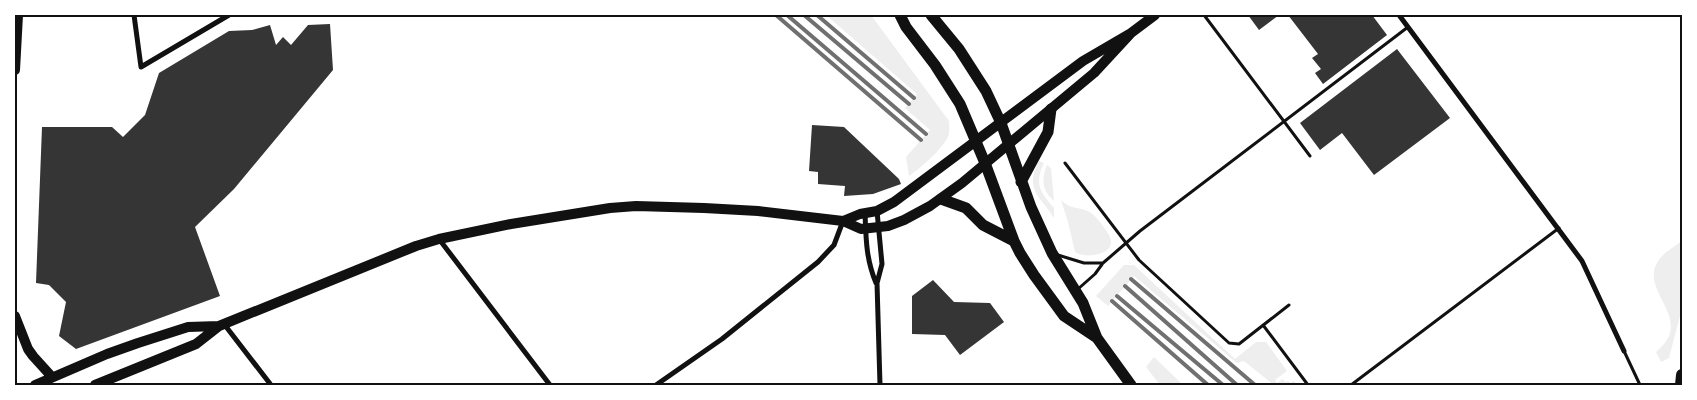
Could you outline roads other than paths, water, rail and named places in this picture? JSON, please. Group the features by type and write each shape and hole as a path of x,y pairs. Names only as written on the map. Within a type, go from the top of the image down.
{"highway":[{"path":"900,15 906,27 935,64 960,104 985,163 1014,241 1034,275 1064,316 1098,338"},
{"path":"930,15 953,40 980,80 1001,123 1021,182 1052,253 1083,303 1098,338 1131,385"},
{"path":"1021,182 1048,132 1050,109"},
{"path":"941,199 966,208 983,225 1014,241"},
{"path":"1681,385 1682,375"}],"main road":[{"path":"15,70 18,15"},
{"path":"843,221 860,214 877,211 894,202 1083,61 1131,33 1155,15"},
{"path":"95,385 196,344 222,325 416,246 439,239 511,224 610,208 636,206 758,211 843,221 861,230 879,228 904,220 941,199 985,163 1094,73 1131,33"},
{"path":"15,316 28,349 52,377"},
{"path":"35,385 114,351 188,327 222,325"}],"street":[{"path":"134,15 141,67 229,15"},
{"path":"1399,15 1582,260 1624,351"},
{"path":"877,211 882,264 877,283 880,385"},
{"path":"865,213 870,267 877,283"},
{"path":"656,385 722,339 818,262 835,242 843,221"},
{"path":"439,239 550,385"},
{"path":"222,325 271,385"}],"lane":[{"path":"1204,15 1310,156"},
{"path":"1075,292 1103,263 1126,243 1408,27"},
{"path":"1065,163 1139,260 1226,342 1239,344 1289,305"},
{"path":"1350,385 1559,228"},
{"path":"1052,253 1084,263 1103,263"},
{"path":"1263,325 1308,385"},
{"path":"1624,351 1640,385"}],"railway":[{"path":"776,15 921,140"},
{"path":"787,15 926,134"},
{"path":"804,15 909,104"},
{"path":"817,15 914,98"},
{"path":"1131,279 1255,385"},
{"path":"1125,286 1237,385"},
{"path":"1117,296 1223,385"},
{"path":"1112,301 1208,385"}]}
